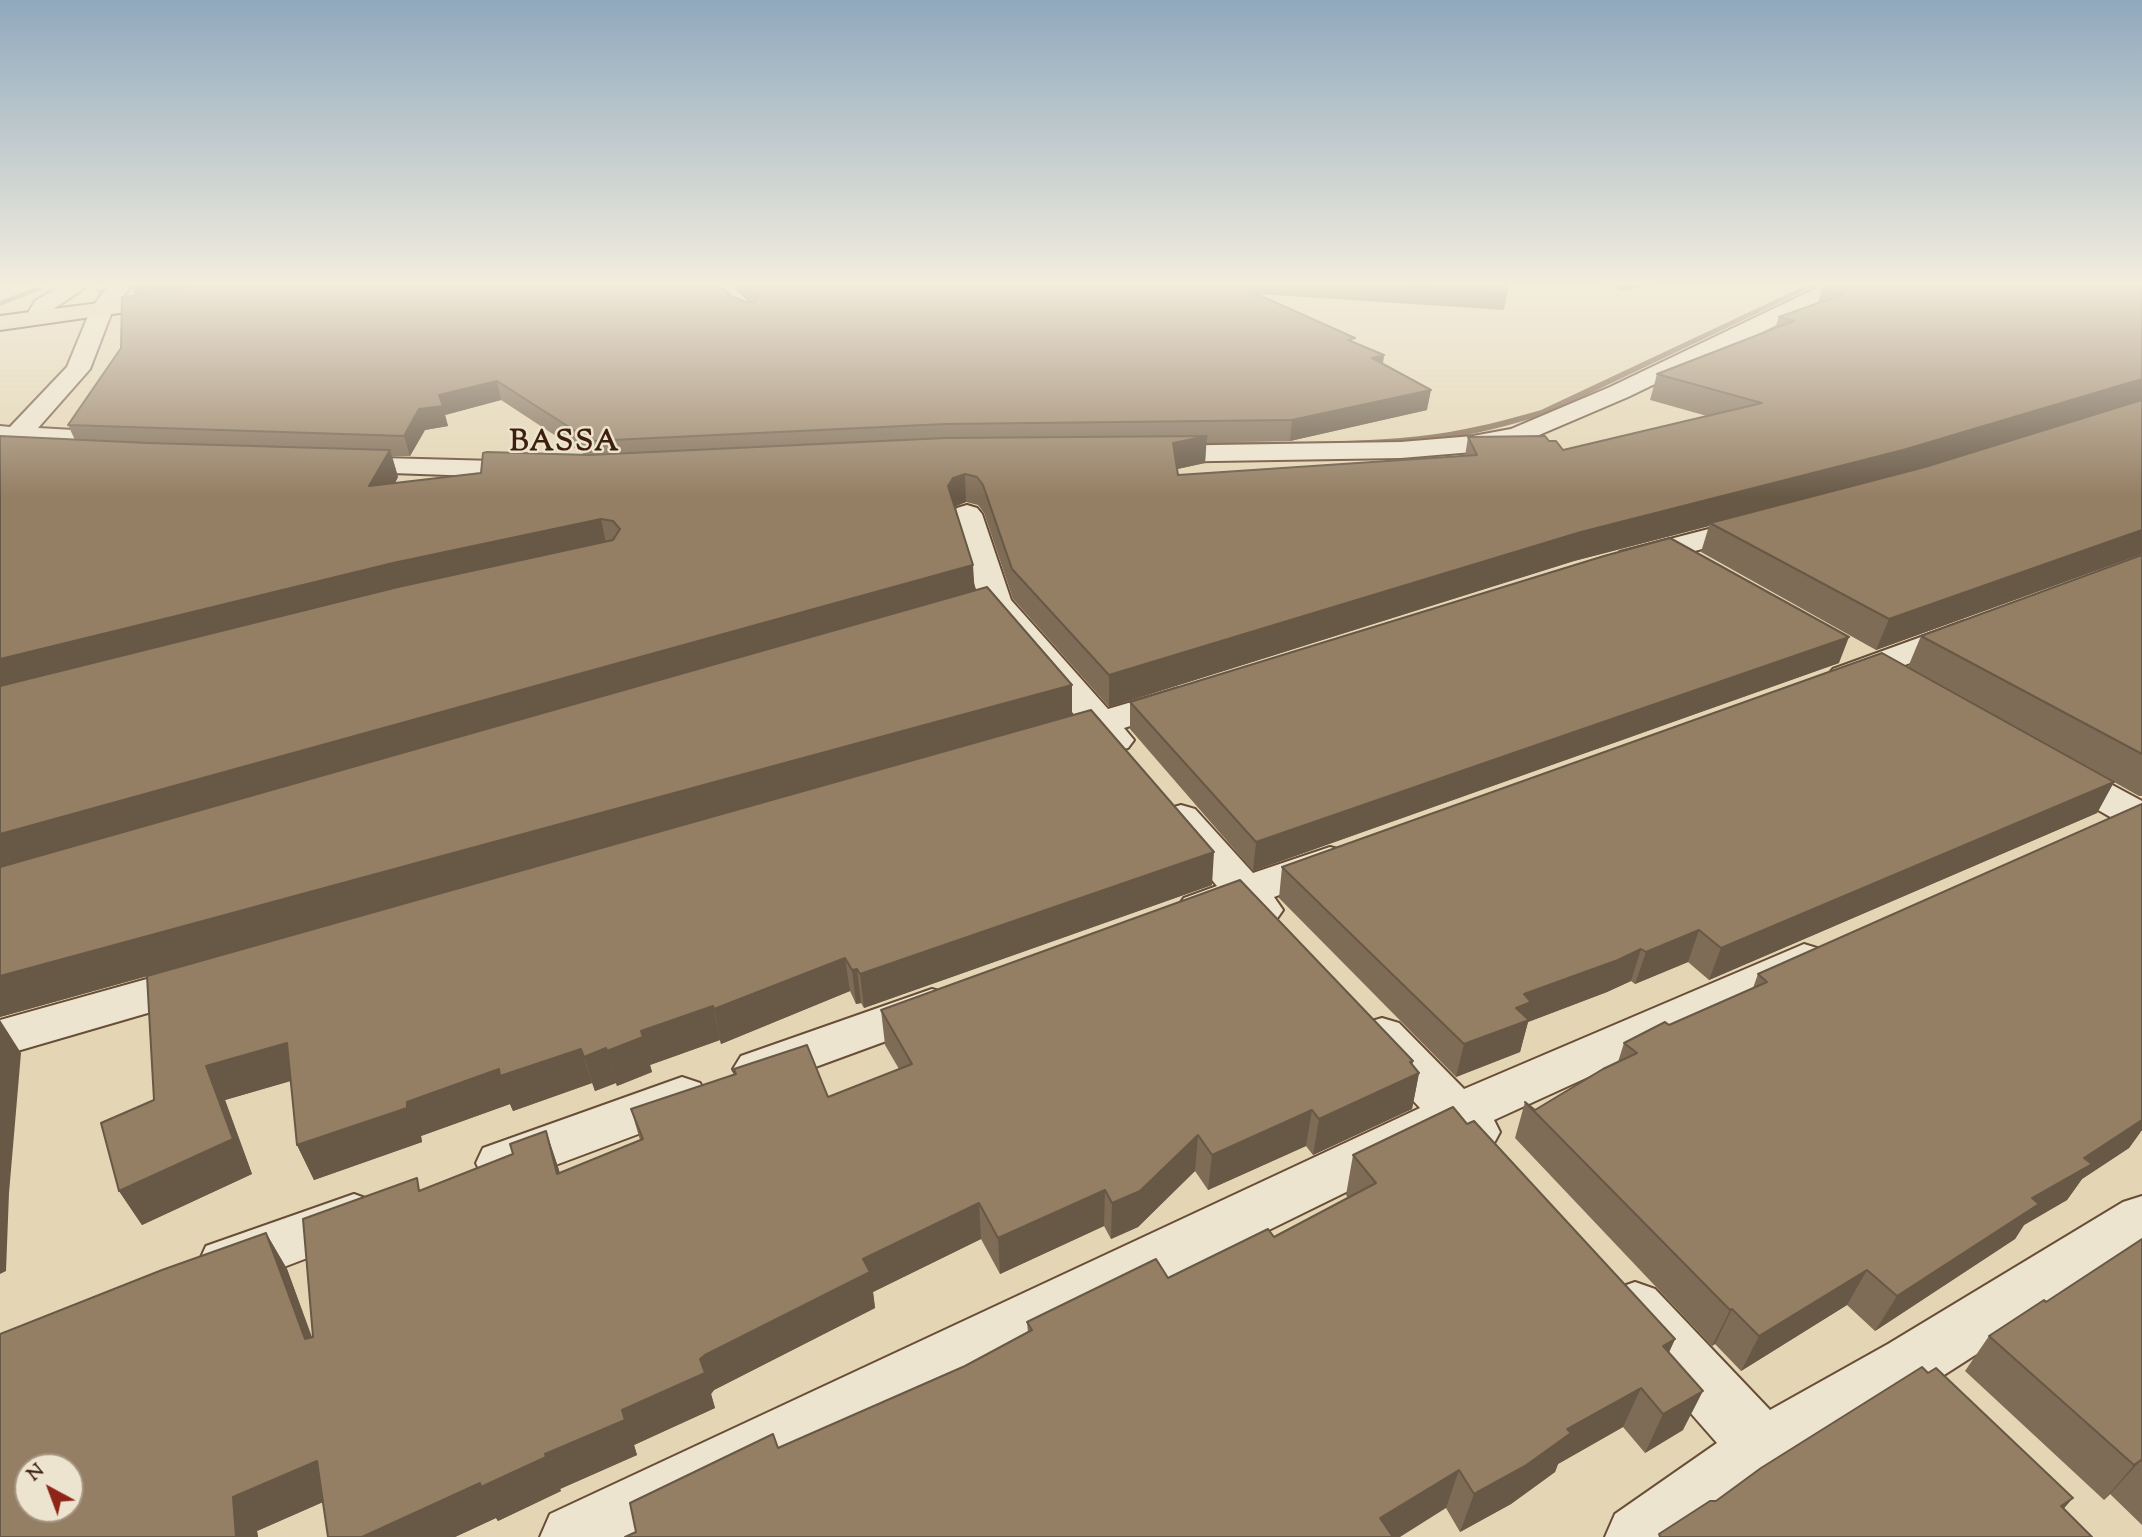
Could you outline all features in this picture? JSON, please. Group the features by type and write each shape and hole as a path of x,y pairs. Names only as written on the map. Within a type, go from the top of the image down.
{"street":[{"path":"6,440 78,369 84,355"},
{"path":"1651,355 1552,402 1489,422 1381,438 1125,447 1401,450 1473,444 1518,436 1696,355"},
{"path":"6,440 151,451"},
{"path":"327,457 557,465"},
{"path":"967,514 983,606 1101,724 1244,892 1292,942"},
{"path":"1597,568 1782,519"},
{"path":"1667,549 1703,570"},
{"path":"1806,690 2000,618"},
{"path":"1021,747 1206,691"},
{"path":"2027,754 2140,815"},
{"path":"2084,837 2140,815"},
{"path":"1166,920 1361,849"},
{"path":"573,1537 1457,1114 1841,944"},
{"path":"0,1038 232,972"},
{"path":"464,1177 971,991"},
{"path":"1350,1003 1503,1164"},
{"path":"191,1277 386,1205"},
{"path":"1638,1537 1763,1448 1929,1383 2142,1219"},
{"path":"1605,1276 1763,1448"}],"building":[{"path":"116,355 1383,355 1372,358 1431,390 1292,420 945,424 591,441 497,381 439,395 443,406 419,409 404,436 68,425"},
{"path":"1707,355 2142,355 2142,379 1903,450 1581,532 1109,675 1012,569 983,485 977,477 965,474 953,478 948,486 973,565 0,834 0,686 398,587 613,540 620,529 613,521 601,519 393,563 0,659 0,436 390,450 369,486 481,473 483,453 487,452 589,455 945,438 1207,436 1173,443 1178,475 1477,455 1468,437 1545,436 1549,441 1556,441 1563,450 1762,403 1657,374"},
{"path":"2142,400 2142,530 1889,619 1710,523 1925,467"},
{"path":"1670,538 1849,637 1256,842 1130,702 1604,556"},
{"path":"2142,555 2142,754 1921,636"},
{"path":"987,587 1072,685 0,976 0,867"},
{"path":"1882,653 2114,782 1721,948 1699,930 1646,952 1641,949 1524,994 1531,1002 1516,1008 1529,1020 1464,1044 1282,867"},
{"path":"1091,710 1214,852 860,974 857,969 852,970 845,958 714,1009 713,1006 641,1031 643,1037 607,1051 606,1048 584,1057 581,1049 500,1076 499,1069 407,1102 407,1108 297,1145 287,1043 206,1066 233,1139 119,1191 101,1123 154,1100 147,976"},
{"path":"2142,804 2142,1120 2084,1158 2092,1164 2032,1198 2039,1204 1897,1296 1867,1270 1759,1336 1730,1310 1525,1102 1535,1110 1603,1069 1637,1053 1624,1043 1665,1022 1669,1025 1767,982 1758,974"},
{"path":"1240,880 1413,1061 1410,1062 1419,1073 1319,1119 1312,1110 1212,1155 1198,1135 1140,1191 1112,1203 1105,1190 998,1238 979,1203 863,1259 870,1272 705,1355 700,1359 705,1373 622,1410 625,1420 545,1454 546,1457 481,1487 480,1483 362,1537 328,1537 317,1461 233,1497 236,1537 0,1537 0,1334 162,1270 266,1233 305,1339 313,1337 303,1219 417,1178 419,1191 513,1154 510,1144 546,1131 557,1174 643,1139 631,1109 736,1074 734,1069 807,1045 828,1097 912,1064 881,1010"},
{"path":"1453,1107 1467,1124 1474,1121 1675,1339 1663,1346 1703,1391 1663,1414 1641,1388 1567,1429 1571,1433 1525,1466 1474,1494 1459,1470 1380,1518 1393,1537 625,1537 636,1532 630,1503 773,1434 778,1448 965,1366 1032,1330 1027,1322 1156,1259 1168,1278 1268,1229 1274,1237 1376,1183 1353,1155"},
{"path":"2142,1239 2142,1461 2134,1465 1989,1336"},
{"path":"1922,1367 1928,1373 1936,1368 2073,1498 2061,1506 2092,1537 1660,1537 1659,1534 1710,1501 1716,1501 1761,1468"}],"waterway":[{"path":"1189,444 1374,442 1463,433 1544,412 1665,355"}],"district":[{"name":"BASSA","path":"565,445"}]}
